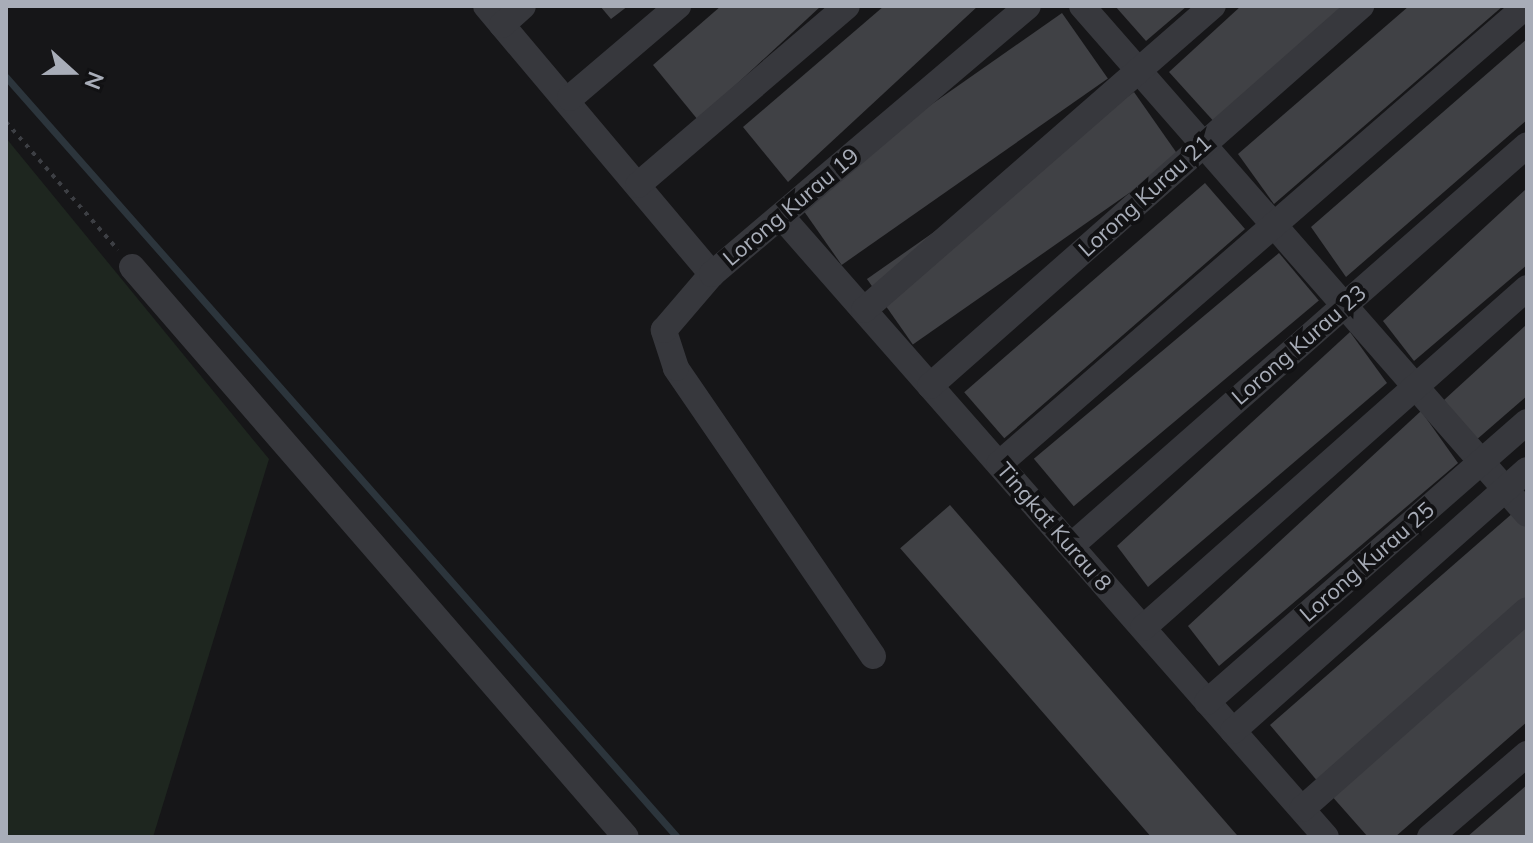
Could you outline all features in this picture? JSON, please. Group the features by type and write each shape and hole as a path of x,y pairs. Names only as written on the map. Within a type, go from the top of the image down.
{"street":[{"path":"494,15 523,6"},
{"path":"570,98 678,6"},
{"path":"638,185 847,6"},
{"name":"Lorong Kurau 19","path":"494,15 570,98 712,274 1028,6"},
{"path":"1082,6 1527,514"},
{"path":"864,310 1141,74 1213,6"},
{"name":"Lorong Kurau 21","path":"930,386 1361,6"},
{"path":"999,464 1526,6"},
{"name":"Lorong Kurau 23","path":"1071,546 1527,145"},
{"name":"Tingkat Kurau 8","path":"781,216 1326,837"},
{"path":"132,267 626,837"},
{"path":"712,274 664,330 676,368 873,656"},
{"path":"1143,628 1527,288"},
{"name":"Lorong Kurau 25","path":"1207,702 1527,422"},
{"name":"Lorong Kurau 25","path":"1233,731 1527,470"},
{"path":"1302,809 1527,610"},
{"path":"1430,837 1527,754"}],"path":[{"path":"6,122 132,267"}],"shaded area":[{"path":"6,138 269,459 153,837 6,837"}],"building":[{"path":"600,6 628,6 611,19"},
{"path":"721,6 821,6 698,120 653,65"},
{"path":"884,6 978,6 788,182 743,127"},
{"path":"1115,6 1187,6 1146,41"},
{"path":"1241,6 1345,6 1217,125 1169,72"},
{"path":"1409,6 1503,6 1274,204 1238,154"},
{"path":"1062,13 1108,79 842,265 796,199"},
{"path":"1527,39 1527,120 1346,277 1311,227"},
{"path":"1134,92 1180,158 913,345 867,279"},
{"path":"1205,183 1245,229 1004,438 964,392"},
{"path":"1527,188 1527,265 1414,361 1383,321"},
{"path":"1279,253 1319,300 1074,506 1034,459"},
{"path":"1527,324 1527,396 1475,441 1444,400"},
{"path":"1350,332 1387,383 1148,587 1117,546"},
{"path":"1421,411 1458,463 1219,666 1188,626"},
{"path":"950,505 1237,836 1151,837 900,548"},
{"path":"1514,512 1527,527 1527,600 1319,783 1270,725"},
{"path":"1527,622 1527,722 1395,837 1368,837 1330,794"},
{"path":"1527,785 1527,837 1467,837"}],"waterway":[{"path":"6,77 677,837"}]}
